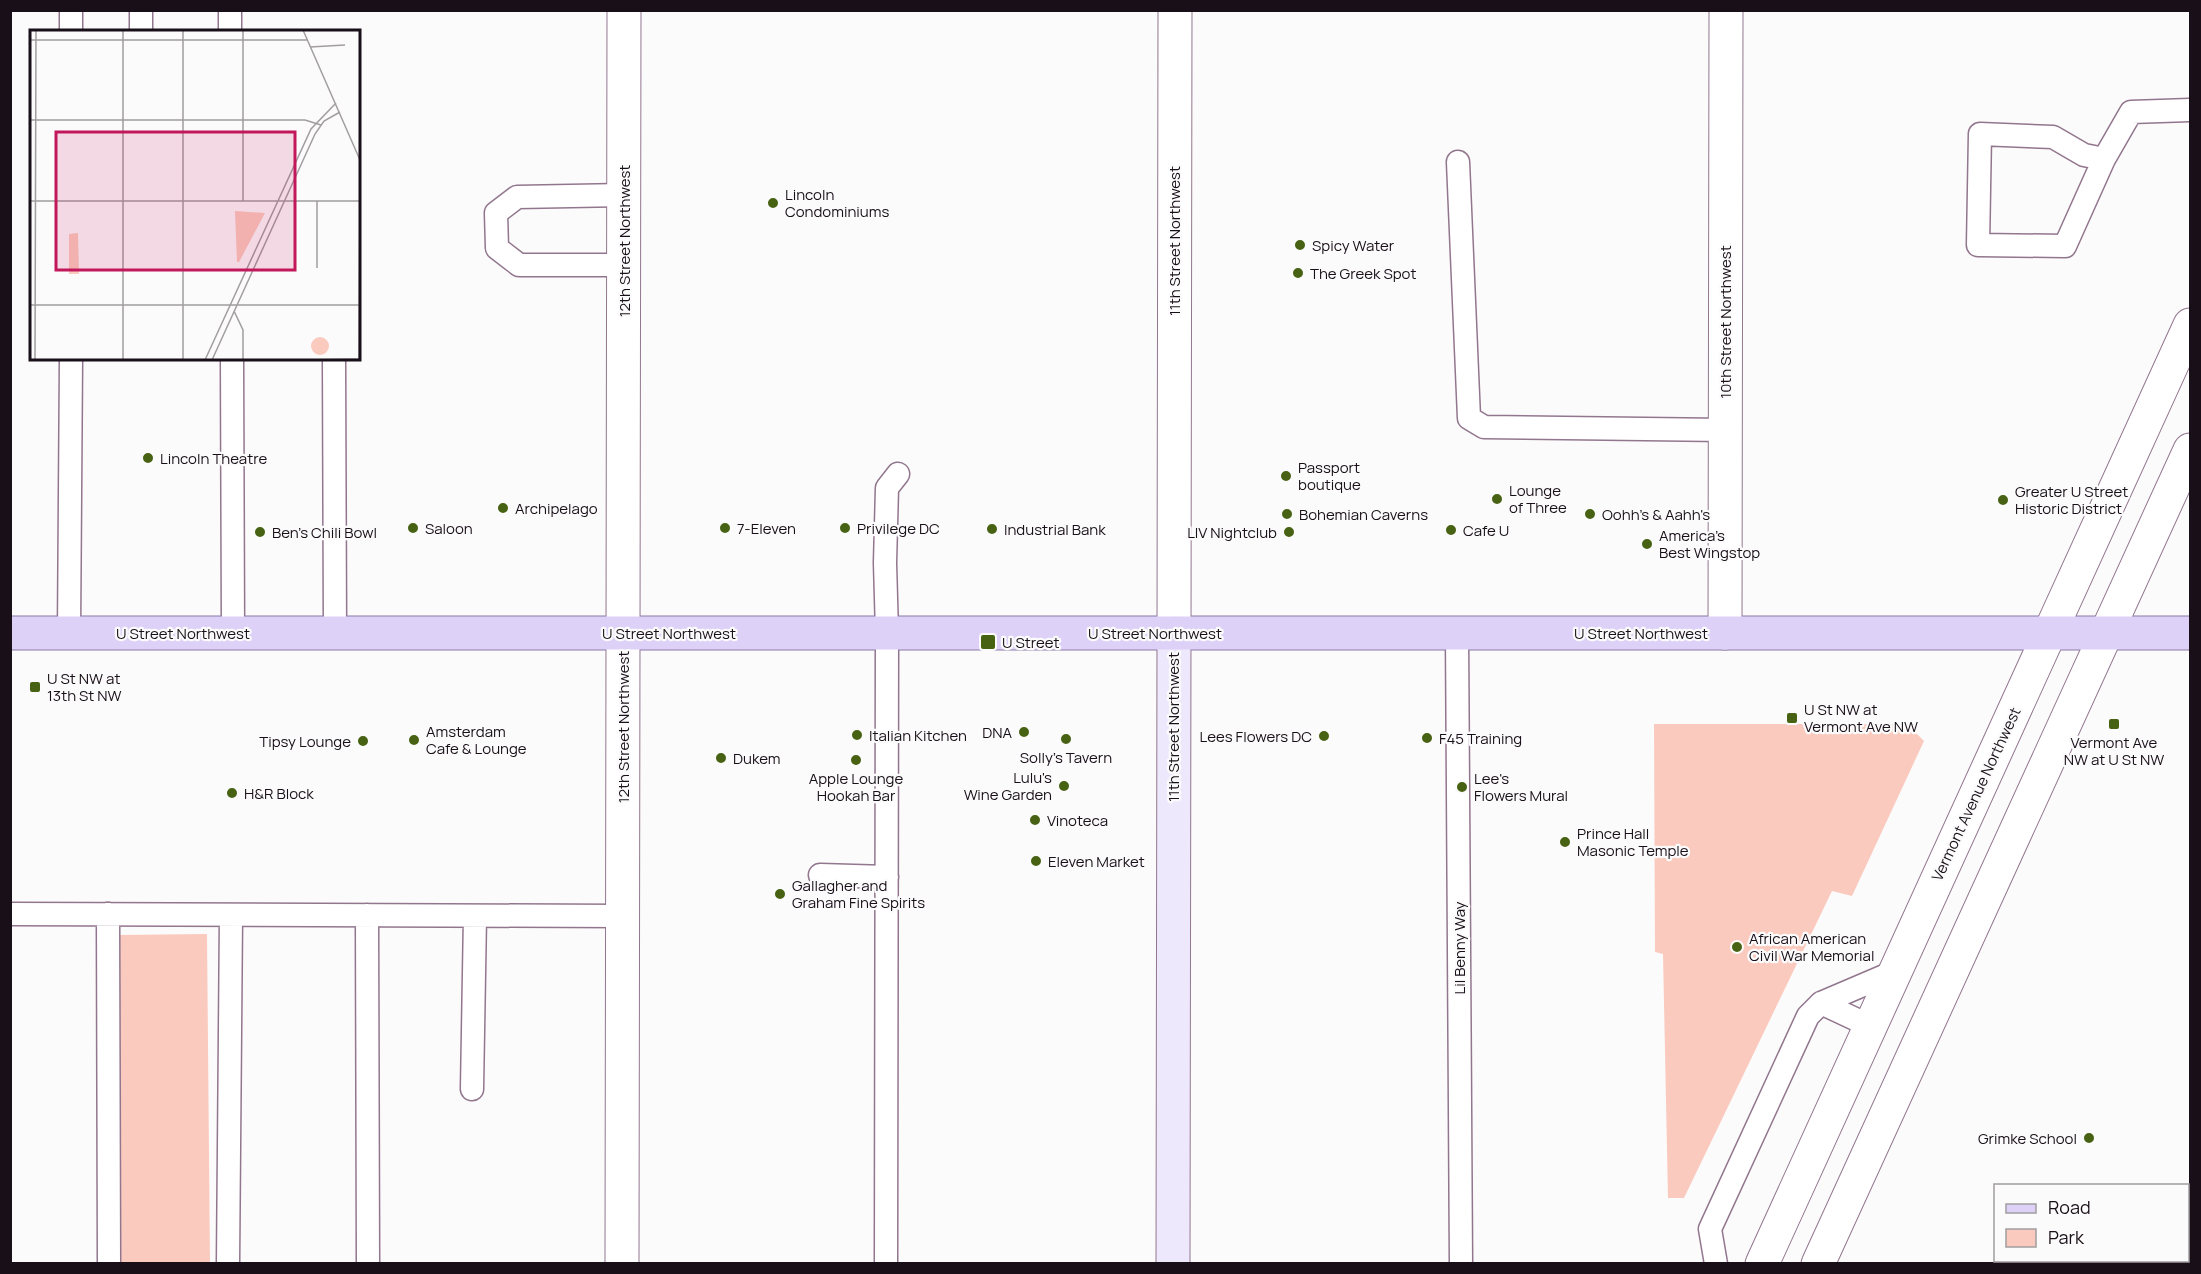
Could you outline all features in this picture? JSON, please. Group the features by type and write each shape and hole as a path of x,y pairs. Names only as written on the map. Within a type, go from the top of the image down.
{"main road":[{"name":"U Street Northwest","path":"10,633 2190,633"},
{"name":"11th Street Northwest","path":"1173,633 1173,1263"}],"street":[{"name":"12th Street Northwest","path":"622,1263 624,10"},
{"name":"11th Street Northwest","path":"1173,633 1175,10"},
{"name":"10th Street Northwest","path":"1725,633 1726,10"},
{"name":"Vermont Avenue Northwest","path":"1761,1263 2190,325"},
{"path":"1818,1263 2190,450"},
{"path":"1870,1026 1917,1048"}],"lane":[{"path":"71,10 71,30"},
{"path":"141,10 141,30"},
{"path":"230,10 230,30"},
{"path":"2104,159 2084,155 2053,137 1980,135 1978,245 2065,246 2104,159 2131,112 2190,110"},
{"path":"1458,162 1469,418 1484,427 1725,430"},
{"path":"624,195 517,196 496,213 497,248 519,265 624,265"},
{"path":"69,633 70,360"},
{"path":"232,360 233,633"},
{"path":"334,360 335,633"},
{"path":"886,1263 888,633 885,563 887,488 898,474"},
{"name":"Lil Benny Way","path":"1457,633 1461,1263"},
{"path":"820,875 887,878"},
{"path":"10,914 622,916"},
{"path":"108,914 109,1263"},
{"path":"228,1263 231,915"},
{"path":"367,915 368,1263"},
{"path":"472,1089 475,916"},
{"path":"1716,1263 1710,1229 1808,1016 1821,1003 1896,970"},
{"path":"1821,1003 1870,1026"}],"green space":[{"path":"1654,724 1907,724 1924,741 1852,896 1832,891 1684,1198 1668,1198 1663,954 1655,952"},
{"path":"207,934 210,1263 118,1263 118,935"}],"place":[{"name":"Lincoln Condominiums","path":"773,203"},
{"name":"Spicy Water","path":"1300,245"},
{"name":"The Greek Spot","path":"1298,273"},
{"name":"Lincoln Theatre","path":"148,458"},
{"name":"Passport boutique","path":"1286,476"},
{"name":"Lounge of Three","path":"1497,499"},
{"name":"Greater U Street Historic District","path":"2003,500"},
{"name":"Archipelago","path":"503,508"},
{"name":"Bohemian Caverns","path":"1287,514"},
{"name":"Oohh's & Aahh's","path":"1590,514"},
{"name":"Saloon","path":"413,528"},
{"name":"7-Eleven","path":"725,528"},
{"name":"Privilege DC","path":"845,528"},
{"name":"Industrial Bank","path":"992,529"},
{"name":"Cafe U","path":"1451,530"},
{"name":"Ben's Chili Bowl","path":"260,532"},
{"name":"LIV Nightclub","path":"1289,532"},
{"name":"America’s Best Wingstop","path":"1647,544"},
{"name":"U Street","path":"988,642"},
{"name":"U St NW at 13th St NW","path":"35,687"},
{"name":"U St NW at Vermont Ave NW","path":"1792,718"},
{"name":"Vermont Ave NW at U St NW","path":"2114,724"},
{"name":"DNA","path":"1024,732"},
{"name":"Italian Kitchen","path":"857,735"},
{"name":"Lees Flowers DC","path":"1324,736"},
{"name":"F45 Training","path":"1427,738"},
{"name":"Solly's Tavern","path":"1066,739"},
{"name":"Amsterdam Cafe & Lounge","path":"414,740"},
{"name":"Tipsy Lounge","path":"363,741"},
{"name":"Dukem","path":"721,758"},
{"name":"Apple Lounge Hookah Bar","path":"856,760"},
{"name":"Lulu's Wine Garden","path":"1064,786"},
{"name":"Lee's Flowers Mural","path":"1462,787"},
{"name":"H&R Block","path":"232,793"},
{"name":"Vinoteca","path":"1035,820"},
{"name":"Prince Hall Masonic Temple","path":"1565,842"},
{"name":"Eleven Market","path":"1036,861"},
{"name":"Gallagher and Graham Fine Spirits","path":"780,894"},
{"name":"African American Civil War Memorial","path":"1737,947"},
{"name":"Grimke School","path":"2089,1138"}]}
